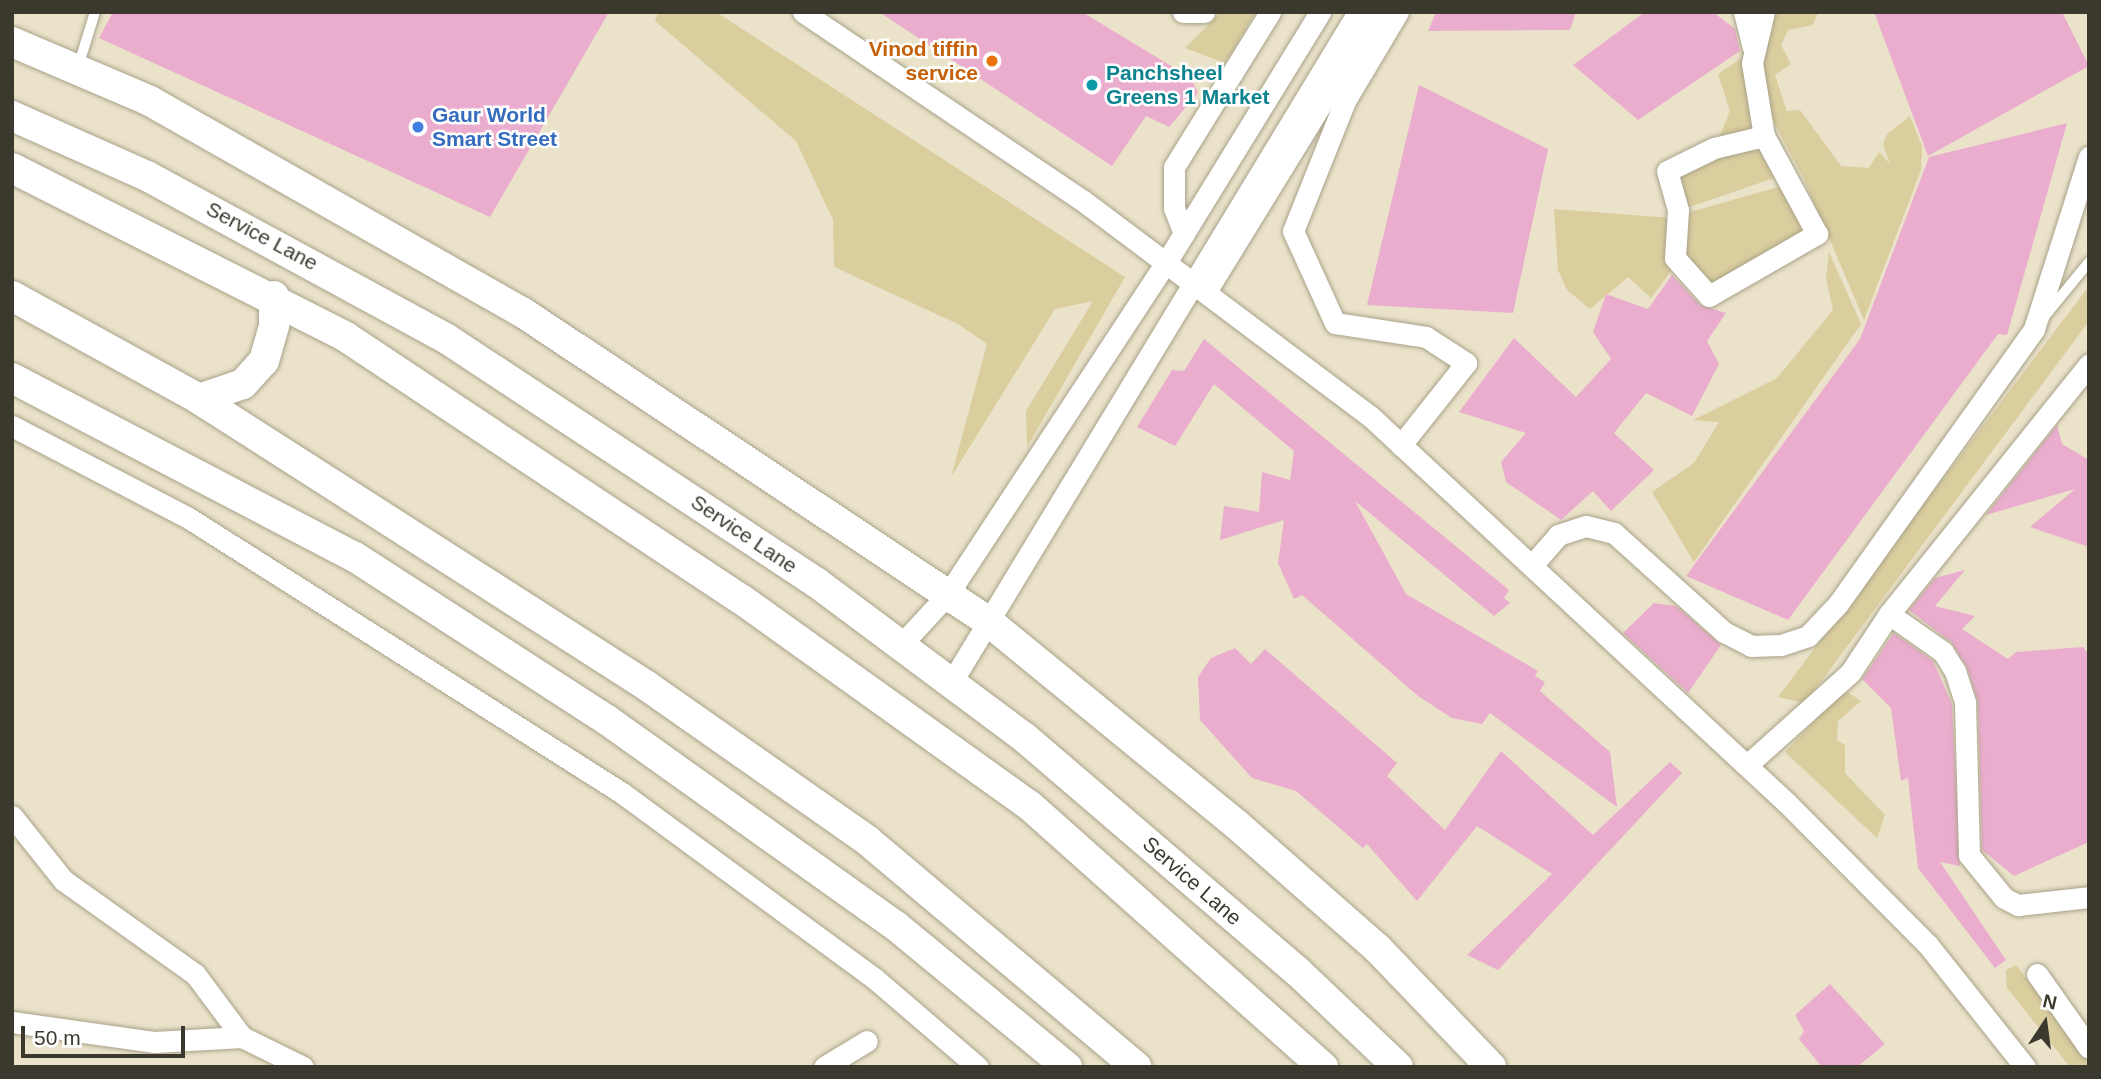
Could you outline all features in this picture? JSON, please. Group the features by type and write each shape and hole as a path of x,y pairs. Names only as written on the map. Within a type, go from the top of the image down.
{"street":[{"path":"803,12 1167,261 1401,444 1535,564 1747,765 1928,946 2025,1067"},
{"path":"1183,12 1204,12"},
{"path":"1184,234 1174,208 1174,167 1270,12"},
{"path":"901,646 948,594 1167,261 1320,12"},
{"path":"1201,286 1358,12"},
{"path":"951,683 1201,286 1378,12"},
{"path":"1398,12 1345,101 1293,231 1335,323 1426,337 1466,363 1401,444"},
{"path":"1744,12 1754,40 1752,64 1764,136 1816,234 1709,296 1675,258 1678,210 1667,172 1714,148 1764,136"},
{"path":"1752,64 1764,12"},
{"path":"12,42 78,67 320,194 522,312 989,622 1237,825 1377,948 1491,1067"},
{"name":"Service Lane","path":"12,116 147,176 447,339 817,583 1025,738 1287,962 1398,1067"},
{"path":"1535,564 1558,535 1586,526 1614,533 1724,632 1751,646 1781,645 1808,636 1838,604 2034,329 2089,157"},
{"path":"12,168 274,296 346,337 741,599 1029,806 1323,1067"},
{"path":"12,296 199,399 647,686 867,841 1136,1067"},
{"path":"199,399 243,384 264,361 274,325 274,296"},
{"path":"1747,765 1850,673 1889,614 2089,364"},
{"path":"12,378 355,557 607,720 896,926 1067,1067"},
{"path":"12,426 187,516 622,793 874,978 978,1067"},
{"path":"1889,614 1943,652 1955,671 1965,702 1969,855 2004,898 2018,905 2089,897"},
{"path":"12,816 63,880 195,974 242,1037 303,1067"},
{"path":"2037,974 2089,1048"},
{"path":"12,1022 153,1042 242,1037"},
{"path":"824,1067 867,1041"}],"lane":[{"path":"78,67 95,12"},
{"path":"2034,329 2089,262"}],"shaded area":[{"path":"658,12 716,12 1125,277 1027,447 1026,411 1093,301 1055,309 951,477 987,344 958,324 834,267 833,220 796,141 655,21"},
{"path":"1221,12 1256,12 1225,63 1185,48"},
{"path":"1771,12 1818,12 1813,25 1788,30 1781,45 1791,64 1775,75 1787,111 1800,110 1841,166 1869,168 1879,152 1890,164 1883,144 1887,134 1910,116 1922,146 1921,170 1864,320 1804,179 1759,94 1760,52"},
{"path":"1746,55 1756,134 1717,142 1730,111 1718,74"},
{"path":"1764,147 1777,177 1684,209 1672,174 1709,154"},
{"path":"1785,185 1814,232 1707,292 1679,252 1683,214"},
{"path":"1554,209 1672,218 1671,271 1651,298 1628,277 1590,309 1567,290 1558,270"},
{"path":"1829,252 1861,324 1694,562 1652,492 1694,463 1719,422 1693,420 1777,378 1833,310 1826,278"},
{"path":"2089,286 2089,321 1805,703 1778,697"},
{"path":"1844,690 1861,701 1838,721 1837,740 1845,745 1845,773 1885,815 1877,838 1785,752"},
{"path":"2016,965 2089,1059 2089,1067 2070,1067 2007,988 2006,970"}],"building":[{"name":"Gaur World Smart Street","path":"113,12 609,12 490,217 99,38"},
{"name":"Panchsheel Greens 1 Market","path":"879,12 1082,12 1191,78 1198,93 1169,127 1146,116 1112,166"},
{"path":"1436,12 1576,12 1570,30 1428,31"},
{"path":"1645,12 1713,12 1735,29 1740,51 1638,120 1573,65"},
{"path":"1874,12 2062,12 2089,66 1928,156"},
{"path":"1419,85 1548,149 1513,313 1367,305"},
{"path":"2067,123 2007,335 1998,334 1788,620 1686,576 1860,339 1929,157"},
{"path":"1672,275 1700,305 1726,313 1707,341 1719,364 1692,416 1646,393 1614,433 1654,470 1611,511 1593,491 1561,520 1506,482 1501,462 1526,433 1459,412 1514,338 1576,397 1611,359 1593,332 1606,294 1648,309"},
{"path":"1204,339 1509,590 1504,598 1510,603 1494,616 1355,501 1406,594 1538,671 1535,676 1545,682 1540,691 1610,752 1617,807 1490,713 1482,724 1452,718 1418,696 1302,595 1294,599 1278,563 1284,520 1220,540 1224,506 1259,512 1262,472 1290,480 1294,451 1214,384 1175,446 1137,427 1172,370 1184,371"},
{"path":"2057,425 2062,444 2089,460 2089,547 2030,527 2075,489 1986,515"},
{"path":"1965,570 1935,606 1975,616 1962,629 2008,659 2016,652 2083,647 2089,654 2089,842 2014,876 1982,850 1978,702 1967,667 1951,642 1909,610 1935,578"},
{"path":"1654,603 1676,606 1721,645 1688,693 1623,633"},
{"path":"1894,633 1933,661 1952,704 1960,866 1940,862 2006,960 1995,968 1918,868 1908,778 1901,781 1891,708 1862,679"},
{"path":"1235,648 1251,664 1265,649 1397,763 1387,776 1445,830 1501,751 1593,835 1670,762 1682,773 1498,970 1467,955 1552,874 1477,826 1417,901 1367,844 1363,848 1296,791 1252,778 1200,720 1198,677 1211,658"},
{"path":"1830,984 1885,1044 1857,1067 1822,1067 1799,1039 1804,1031 1795,1015"}],"place":[{"name":"Vinod tiffin service","path":"992,61"},
{"name":"Panchsheel Greens 1 Market","path":"1092,85"},
{"name":"Gaur World Smart Street","path":"418,127"}]}
